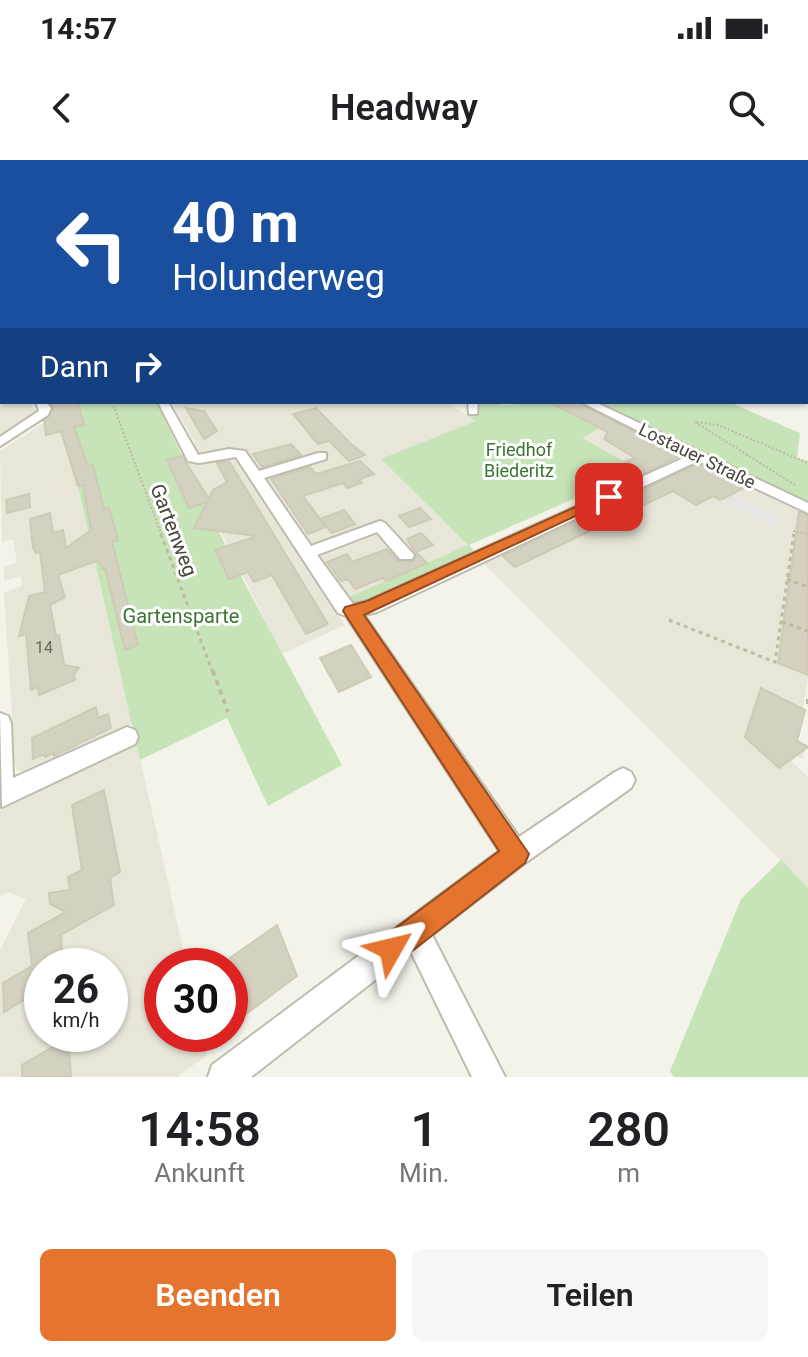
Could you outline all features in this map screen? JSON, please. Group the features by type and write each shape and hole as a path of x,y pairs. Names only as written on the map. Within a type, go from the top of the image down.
{"street":[{"path":"0,442 44,413 46,409 42,404"},
{"path":"164,404 191,457 203,459 235,452 241,454 344,608 352,611 371,607 698,456"},
{"name":"Lostauer Straße","path":"590,404 808,509"},
{"path":"256,476 322,456"},
{"path":"307,553 380,526 406,555"},
{"path":"352,611 516,854"},
{"path":"0,723 1,796 127,737"},
{"path":"224,1077 516,854 623,780"},
{"path":"415,931 489,1077"}],"path":[{"name":"Gartenweg","path":"113,404 228,712"},
{"path":"798,488 695,422 704,420 719,425 777,455 808,463"},
{"path":"669,620 775,662 794,531 808,534"},
{"path":"787,579 808,587"},
{"path":"782,622 808,631"},
{"path":"808,699 808,708"}],"shaded area":[{"path":"0,404 30,404 36,412 0,435"},
{"path":"172,404 449,404 477,421 382,460 469,545 344,599 331,601 345,625 282,654 188,466 195,455 191,446 195,443"},
{"path":"553,404 581,404 678,453 639,470 582,437 598,428"},
{"path":"60,413 132,724 23,773 16,769 9,739 12,713 4,593 22,586 21,576 4,581 4,567 17,563 13,539 2,542 0,451"},
{"path":"699,462 808,516 808,678 797,741 805,746 803,759 794,754 792,762 808,777 808,888 481,561"},
{"path":"735,494 786,519 773,528 722,501"},
{"path":"136,741 183,948 144,948 144,1052 206,1052 207,1055 177,1077 0,1077 0,950 26,899 8,892 0,896 0,806"}],"green space":[{"name":"Gartensparte","path":"54,404 157,404 235,565 342,765 268,806 227,718 140,760 61,413"},
{"name":"Friedhof Biederitz","path":"476,404 553,404 599,428 583,438 639,470 469,545 475,552 365,602 354,605 344,599 468,545 381,459 476,421 468,416 466,408"},
{"path":"602,404 734,404 800,433 797,458 808,461 808,504"},
{"path":"781,860 808,888 808,1077 674,1077 670,1071 741,899"}],"building":[{"path":"51,404 79,404 84,425 74,427 88,466 93,465 104,509 109,508 118,540 112,542 138,645 125,650 105,568 102,569 99,560 58,575 65,597 50,605 56,636 59,635 64,665 79,668 74,674 75,680 39,695 38,687 31,690 26,634 19,636 29,596 45,592 40,552 36,553 33,548 30,519 50,513 53,533 63,530 66,548 91,530 83,485 78,486 61,431 46,435 44,421 54,409"},
{"path":"553,404 582,404 680,456 644,473 625,462 635,458 604,439 608,432"},
{"path":"186,408 204,411 217,431 204,439"},
{"path":"316,408 365,455 349,461 329,441 318,444 293,414"},
{"path":"291,444 301,455 262,467 253,454"},
{"path":"182,456 209,499 213,490 227,482 217,463 229,461 328,624 306,634 272,575 254,582 248,572 229,579 215,550 257,536 194,528 207,502 189,508 167,460"},
{"path":"360,461 374,474 358,480 362,483 347,488 343,483 303,496 326,527 308,534 271,479 310,467 316,474"},
{"path":"698,464 746,487 720,500 713,496 696,505 673,491 515,567 503,556"},
{"path":"29,494 30,507 7,513 6,500"},
{"path":"420,508 431,519 409,527 399,516"},
{"path":"344,510 355,524 332,533 320,519"},
{"path":"799,512 808,516 808,675 778,663"},
{"path":"421,533 433,545 416,552 427,563 386,581 383,578 355,589 348,579 341,581 327,562 347,554 352,562 387,549 398,561 412,562 417,555 407,539"},
{"path":"351,645 371,677 339,692 320,658"},
{"path":"761,688 805,710 797,741 808,747 779,768 745,737"},
{"path":"96,707 98,718 108,714 111,728 54,756 54,753 45,757 45,754 33,759 32,738"},
{"path":"104,790 120,872 110,878 114,905 61,935 62,948 30,948 28,933 66,912 50,904 49,893 70,890 68,877 82,870 72,805"},
{"path":"277,925 297,976 248,1013 248,948 244,948"},
{"path":"24,971 24,1000 4,1012 3,983"},
{"path":"44,1052 69,1052 71,1077 22,1077 22,1065"}],"route":[{"path":"391,949 516,854 352,611 371,607 609,497"}]}
